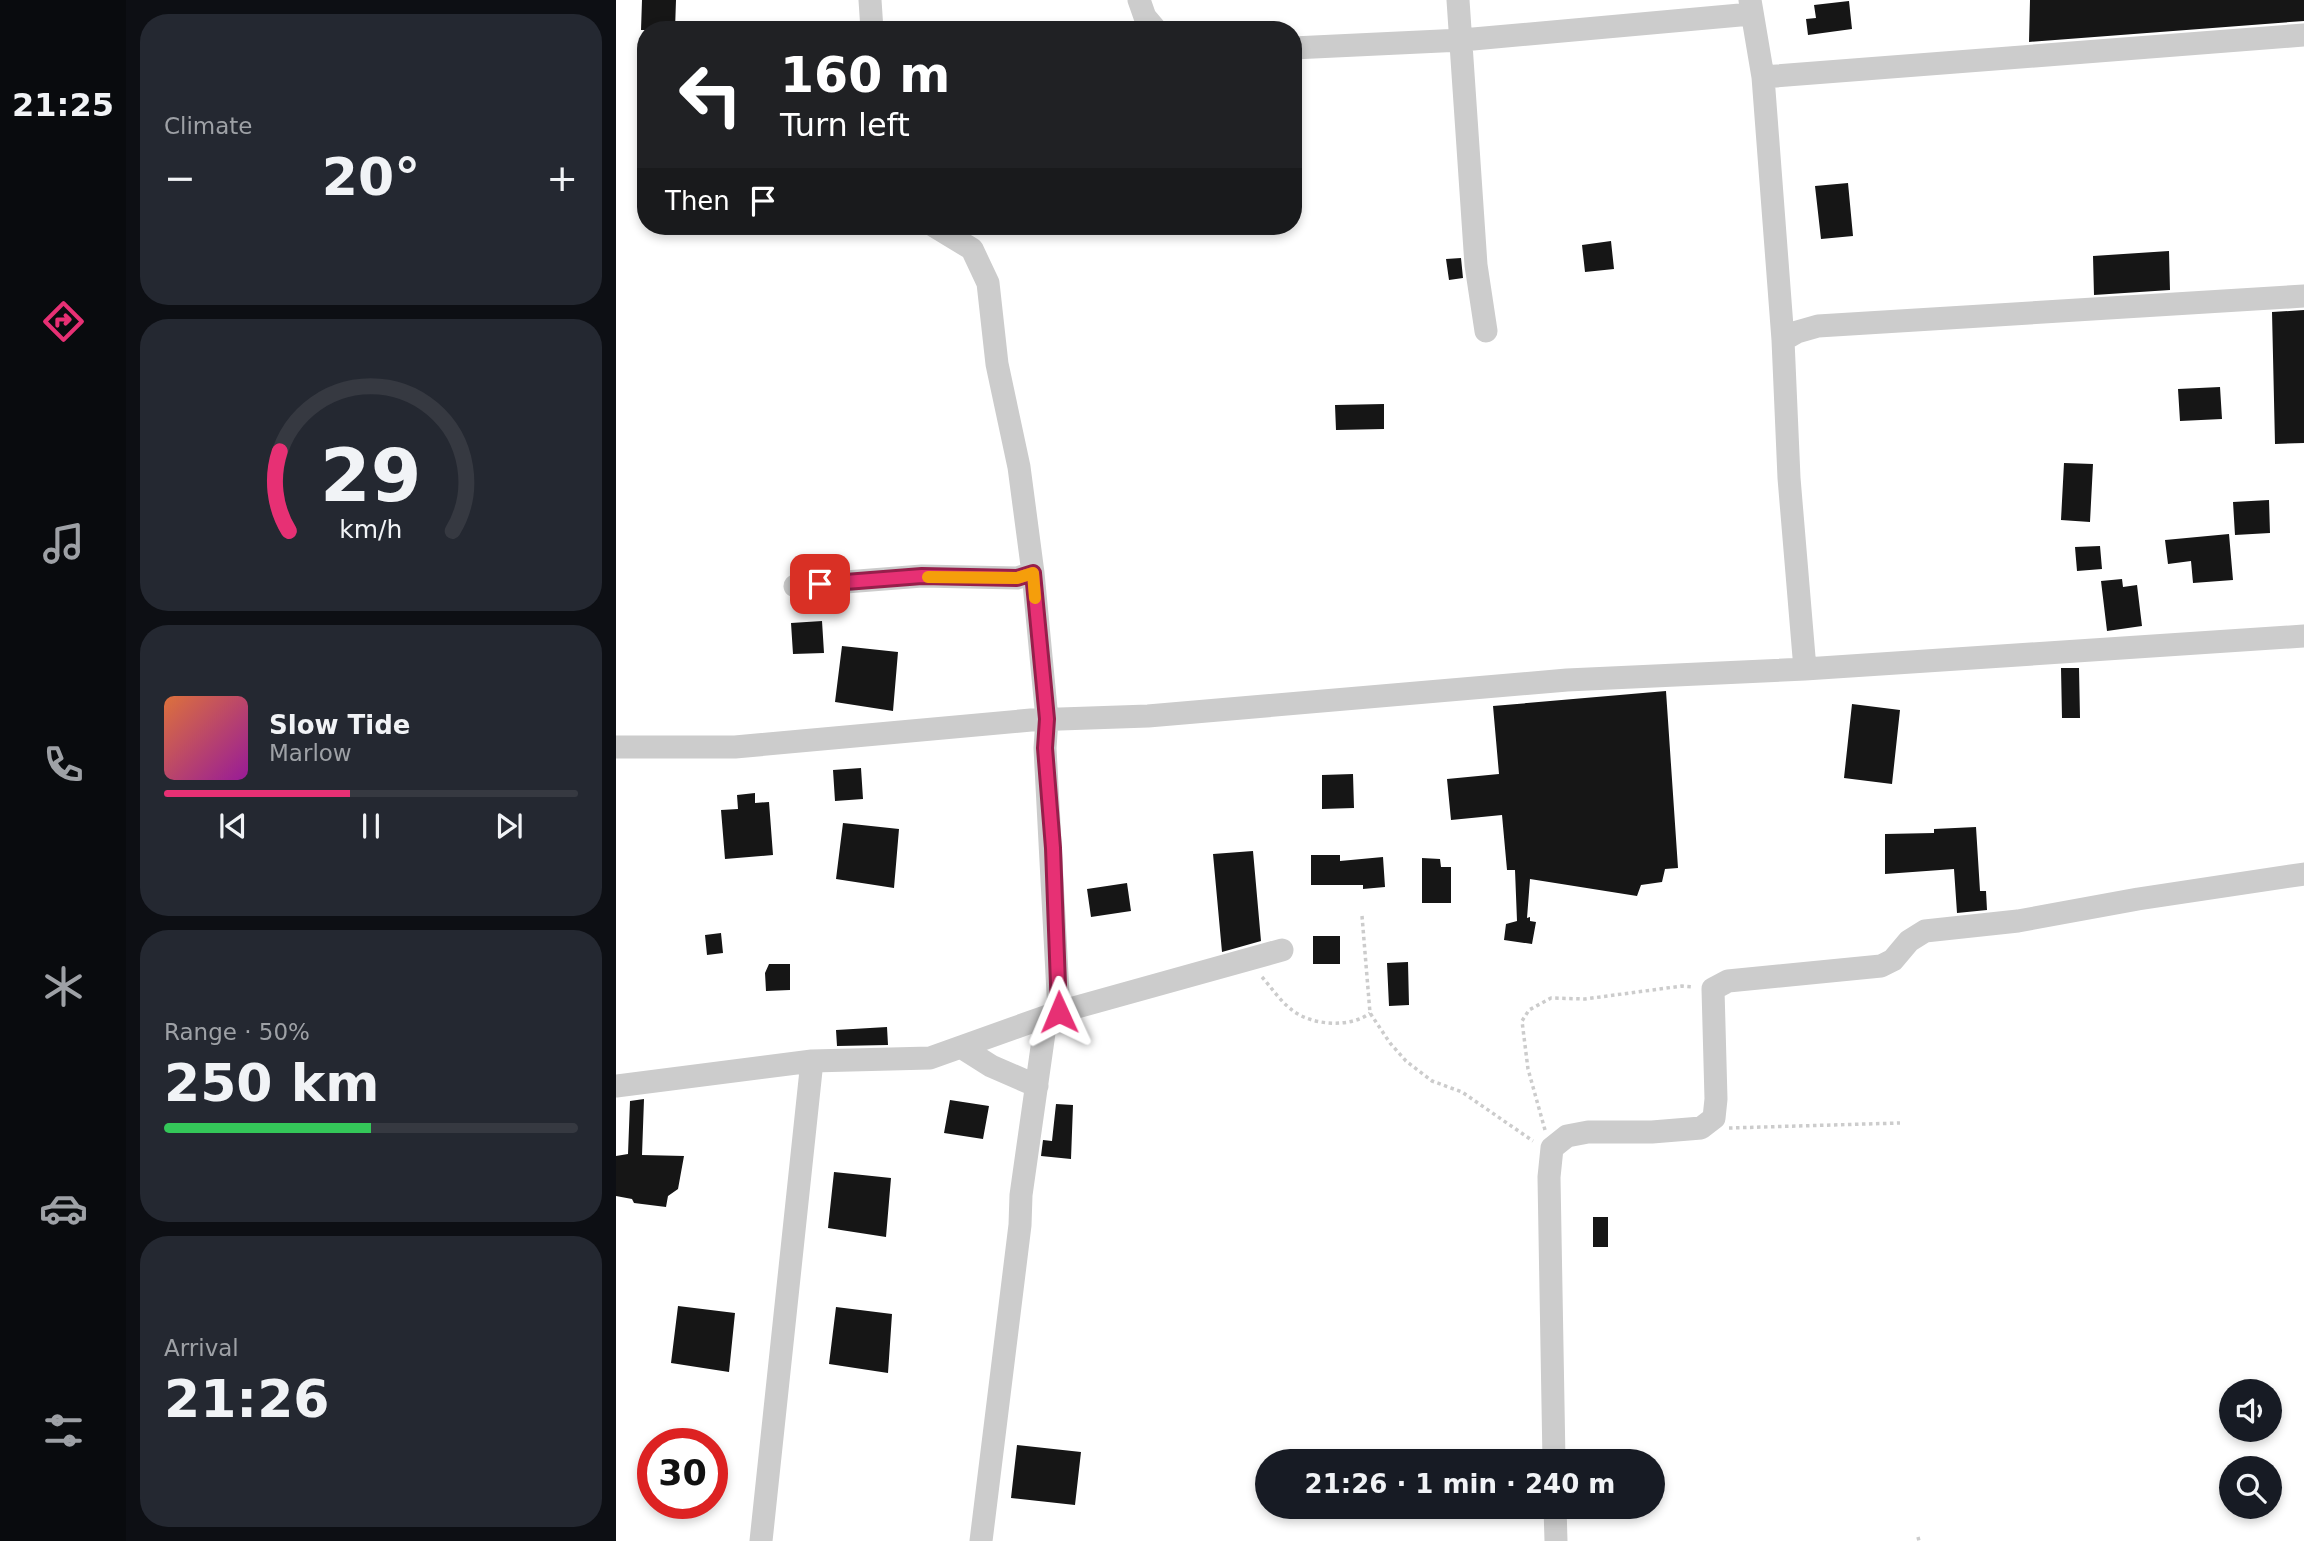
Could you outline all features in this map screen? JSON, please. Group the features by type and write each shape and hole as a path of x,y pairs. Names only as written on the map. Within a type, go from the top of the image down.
{"street":[{"path":"870,0 871,21"},
{"path":"1139,0 1148,21"},
{"path":"1458,0 1476,265 1486,331"},
{"path":"1302,48 1462,40 1750,7 1763,77 1804,670"},
{"path":"1763,77 2304,35"},
{"path":"949,235 972,249 988,283 997,364 1019,467 1033,573 1047,719 1045,748 1053,848 1052,1016 1037,1086 1021,1195 1020,1225 981,1541"},
{"path":"1783,340 1797,332 1818,326 2304,296"},
{"path":"795,586 922,576 1017,578 1033,573"},
{"path":"616,747 735,747 1047,719 1148,716 1567,680 1804,670 2304,636"},
{"path":"1554,1449 1549,1177 1552,1148 1567,1136 1588,1132 1651,1132 1701,1128 1714,1118 1716,1099 1713,989 1728,981 1881,966 1893,960 1909,941 1925,931 2018,922 2138,899 2304,874"},
{"path":"616,1086 813,1061 930,1058 1052,1016 1282,950"},
{"path":"961,1047 992,1066 1037,1086"},
{"path":"761,1541 813,1061"},
{"path":"1555,1519 1556,1541"}],"path":[{"path":"1362,916 1370,1013 1406,1061 1432,1081 1462,1093 1551,1155"},
{"path":"1240,962 1260,975 1292,1011 1313,1021 1359,1021 1370,1013"},
{"path":"1551,1155 1528,1069 1522,1021 1528,1010 1551,998 1584,999 1682,986 1713,989"},
{"path":"1706,1124 1725,1128 1779,1128 1900,1123"}],"building":[{"path":"642,0 676,0 675,21 641,21"},
{"path":"2030,0 2304,0 2304,21 2029,42"},
{"path":"1849,1 1852,29 1808,35 1806,19 1816,18 1814,5"},
{"path":"1848,183 1853,236 1821,239 1815,186"},
{"path":"1611,241 1614,269 1585,272 1582,245"},
{"path":"2169,251 2170,290 2094,295 2093,256"},
{"path":"1461,258 1463,278 1449,280 1446,259"},
{"path":"2304,310 2304,443 2275,444 2272,312"},
{"path":"2220,387 2222,419 2180,421 2178,389"},
{"path":"1384,404 1384,429 1336,430 1335,405"},
{"path":"2064,463 2093,464 2090,522 2061,520"},
{"path":"2269,500 2270,533 2235,535 2233,502"},
{"path":"2229,534 2233,580 2193,583 2191,561 2168,564 2165,540"},
{"path":"2100,546 2102,569 2077,571 2075,547"},
{"path":"2122,579 2123,587 2137,585 2142,626 2107,631 2101,581"},
{"path":"822,621 824,653 793,654 791,623"},
{"path":"842,646 898,652 893,711 835,702"},
{"path":"2061,668 2079,668 2080,718 2062,718"},
{"path":"1666,691 1678,868 1665,869 1662,882 1641,885 1637,896 1530,879 1527,918 1530,917 1530,921 1536,922 1532,944 1504,940 1506,924 1517,921 1515,870 1507,870 1502,815 1451,820 1447,779 1499,774 1493,706"},
{"path":"1852,704 1900,710 1892,784 1844,778"},
{"path":"861,768 863,799 835,801 833,770"},
{"path":"1353,774 1354,808 1322,809 1322,775"},
{"path":"755,793 755,803 769,802 773,855 725,859 721,810 738,809 737,795"},
{"path":"843,823 899,829 894,888 836,879"},
{"path":"1976,827 1980,891 1986,891 1987,910 1957,913 1954,869 1885,874 1885,834 1934,833 1934,829"},
{"path":"1253,851 1261,941 1222,952 1213,854"},
{"path":"1311,855 1340,855 1340,861 1383,857 1385,887 1363,889 1363,885 1311,885"},
{"path":"1422,858 1440,859 1441,867 1451,867 1451,903 1422,903"},
{"path":"1127,883 1131,911 1091,917 1087,889"},
{"path":"721,933 723,953 707,955 705,935"},
{"path":"1313,936 1340,936 1340,964 1313,964"},
{"path":"1408,962 1409,1005 1389,1006 1387,963"},
{"path":"769,964 790,964 790,990 766,991 765,973"},
{"path":"887,1027 888,1045 837,1046 836,1030"},
{"path":"644,1099 642,1155 684,1156 678,1189 668,1196 666,1207 634,1203 632,1199 616,1196 616,1156 628,1154 630,1101"},
{"path":"950,1100 989,1106 983,1139 944,1133"},
{"path":"1056,1104 1073,1105 1071,1159 1041,1156 1043,1140 1052,1141"},
{"path":"834,1172 891,1178 886,1237 828,1228"},
{"path":"1593,1217 1608,1217 1608,1247 1593,1247"},
{"path":"678,1306 735,1313 729,1372 671,1363"},
{"path":"836,1307 892,1314 888,1373 829,1364"},
{"path":"1017,1445 1081,1452 1075,1505 1011,1498"}],"slow traffic":[{"path":"928,577 1017,578 1033,573 1035,598"}],"route":[{"path":"820,584 922,576 1017,578 1033,573 1047,719 1045,748 1053,848 1059,1012"}]}
